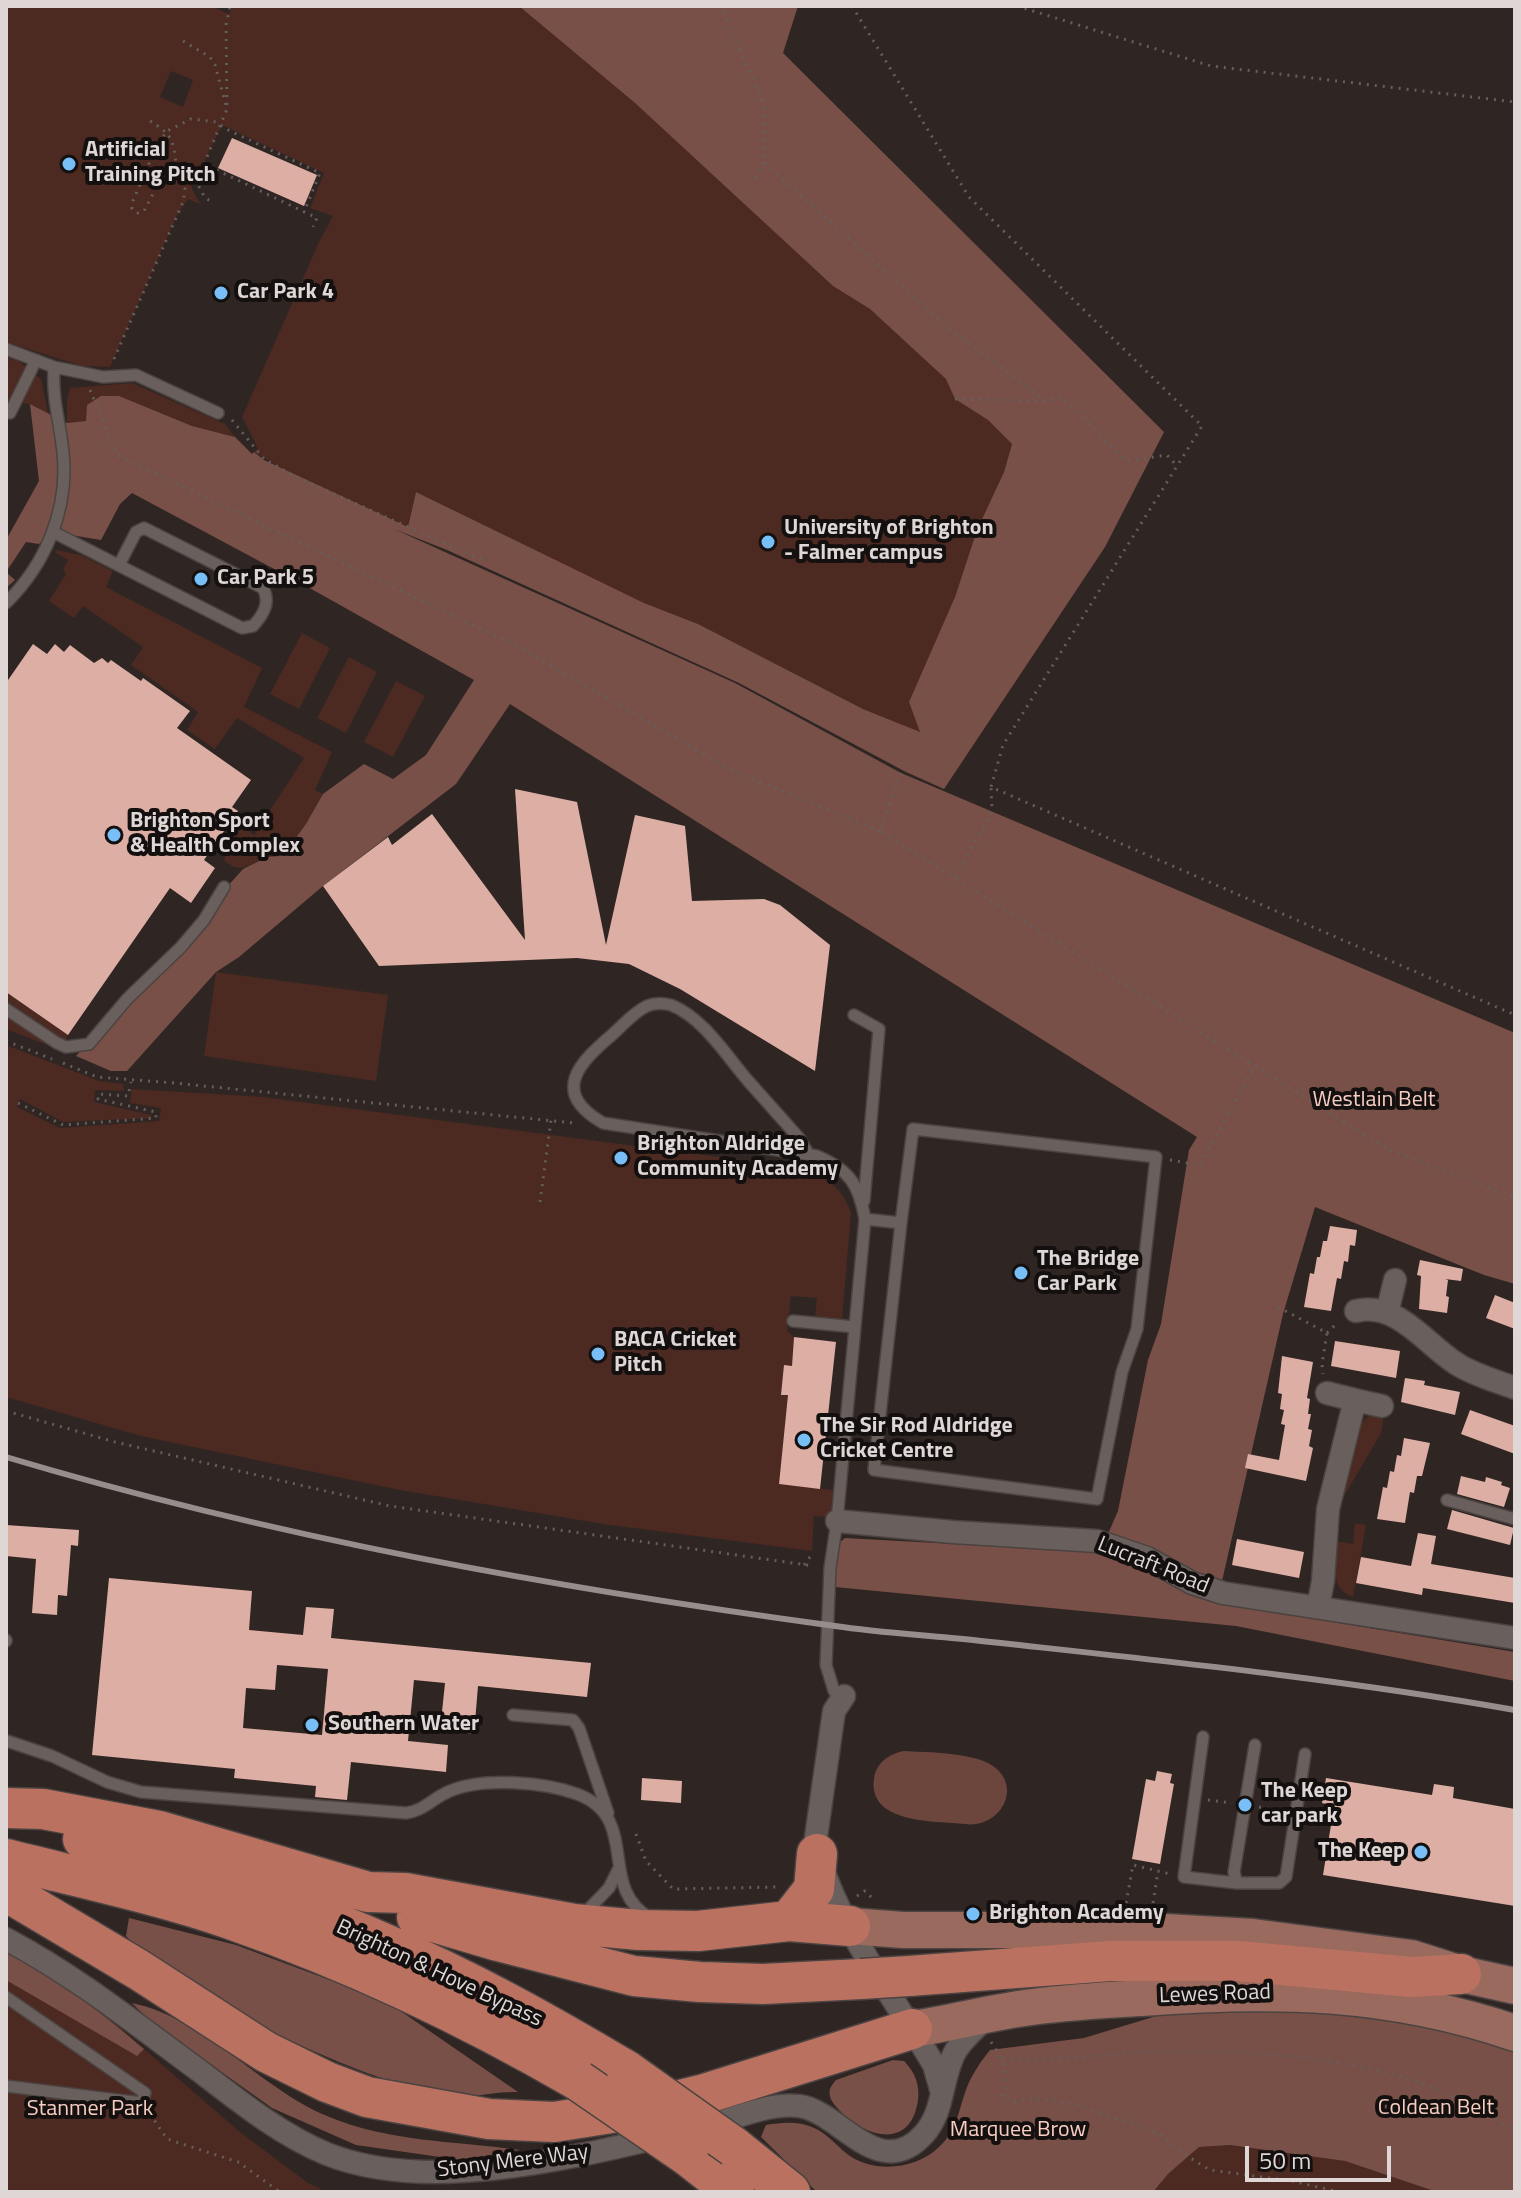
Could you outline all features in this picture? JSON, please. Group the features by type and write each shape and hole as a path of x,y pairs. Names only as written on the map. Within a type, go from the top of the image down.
{"highway":[{"path":"6,1808 43,1809 159,1831 368,1892 405,1893 574,1924 671,1931 738,1928 789,1921 839,1895"},
{"name":"Brighton & Hove Bypass","path":"6,1816 230,1885 382,1942 506,2002 627,2071 734,2147 790,2192"},
{"name":"Brighton & Hove Bypass","path":"6,1859 156,1896 229,1919 307,1948 497,2034 579,2081 688,2156 734,2192"},
{"path":"6,1891 139,1970 266,2052 327,2082 367,2097 489,2119 554,2122 656,2106 701,2095 912,2029"},
{"path":"368,1892 402,1913 498,1941 634,1976 700,1982 763,1984 1138,1961 1238,1961 1412,1977 1461,1974"}],"main road":[{"path":"839,1895 903,1930 1131,1930 1253,1937 1411,1958 1461,1974 1515,1986"},
{"name":"Lewes Road","path":"912,2029 989,2025 1073,2002 1286,1992 1348,1996 1410,2005 1515,2033"}],"street":[{"path":"1387,1313 1395,1280"},
{"path":"1356,1311 1370,1309 1387,1313 1406,1323 1453,1361 1506,1378"},
{"path":"1325,1388 1355,1400 1382,1406"},
{"path":"1318,1607 1328,1509 1355,1400"},
{"name":"Lucraft Road","path":"837,1521 1097,1541 1147,1558 1181,1577 1223,1593 1515,1638"},
{"path":"844,1696 834,1711 816,1837 839,1895 934,2065 942,2093"},
{"name":"Stony Mere Way","path":"6,1939 99,1995 275,2125 329,2154 385,2169 469,2171 596,2152 786,2105 820,2113 865,2145 876,2149 902,2149 913,2145 932,2123 954,2053 989,2025"}],"lane":[{"path":"6,349 84,375 136,375 218,413"},
{"path":"10,413 36,360"},
{"path":"6,603 30,577 53,532 65,493 63,449 53,399 54,367"},
{"path":"53,532 242,628 253,626 266,607 263,588 144,528 136,532 119,565"},
{"path":"6,1009 66,1047 89,1044 127,999 197,929 224,887"},
{"path":"809,1155 799,1138 711,1038 683,1012 664,1003 646,1006 591,1053 576,1071 574,1088 584,1110 603,1123 809,1155 829,1161 860,1191 864,1214"},
{"path":"844,1696 834,1691 826,1665 830,1568 855,1327 879,1029 854,1015"},
{"path":"913,1129 1156,1157 1137,1329 1122,1372 1097,1499 874,1470 901,1223 913,1129"},
{"path":"864,1214 901,1223"},
{"path":"793,1321 855,1327"},
{"path":"1447,1500 1515,1519"},
{"path":"513,1715 568,1719 576,1723 611,1821 617,1843 618,1870 628,1897 637,1909 671,1931"},
{"path":"1203,1737 1184,1877 1237,1883 1279,1883 1286,1877 1305,1754"},
{"path":"7,1741 42,1752 107,1782 154,1795 406,1813 418,1811 452,1790 476,1784 504,1783 574,1793 596,1803 611,1821"},
{"path":"1237,1883 1234,1872 1255,1745"},
{"path":"574,1924 601,1897 618,1870"},
{"path":"6,1997 145,2093 142,2103 6,2086"}],"path":[{"path":"213,202 205,198 197,183 227,109 226,25 230,6"},
{"path":"716,6 724,8 764,105 765,162 756,178"},
{"path":"852,6 969,197 1202,426 1003,745 991,787 992,811 955,878"},
{"path":"1017,6 1211,66 1515,102"},
{"path":"183,41 210,57 227,109"},
{"path":"176,167 164,173 144,211 133,211 132,203 157,145 167,131 191,119 221,125 320,173 304,212"},
{"path":"103,377 183,202 184,175 176,167 167,131 150,121"},
{"path":"765,162 955,333 1046,401"},
{"path":"204,164 317,218 313,227"},
{"path":"84,375 117,455 519,647 731,770 880,831 1389,1150 1515,1197"},
{"path":"955,399 1046,401 1062,397 1126,461 1167,455 1176,465"},
{"path":"218,413 235,421 252,447 274,465 483,560"},
{"path":"880,831 901,773"},
{"path":"991,787 1515,1015"},
{"path":"6,1041 97,1077 614,1126"},
{"path":"1156,1157 1200,1165 1255,1066"},
{"path":"18,1103 63,1125 156,1118 156,1112 98,1099 99,1094 128,1096 132,1080"},
{"path":"540,1202 551,1120"},
{"path":"1278,1307 1327,1333 1322,1364 1325,1388"},
{"path":"6,1411 115,1442 390,1506 804,1565"},
{"path":"1196,1798 1296,1813"},
{"path":"636,1834 646,1861 673,1889 796,1886 839,1895"},
{"path":"1125,1909 1133,1865 1184,1877"},
{"path":"1152,1907 1158,1871"},
{"path":"989,2025 1002,2058 1007,2087 1002,2097 1015,2102 1035,2098 1069,2103 1159,2134 1210,2170 1292,2181 1339,2192"},
{"path":"1002,2058 1029,2060 1146,2052 1237,2054 1336,2062 1407,2078 1476,2108 1515,2131"},
{"path":"142,2103 167,2139 238,2162 280,2192"}],"green space":[{"path":"6,6 211,6 229,14 233,6 519,6 635,103 833,286 870,309 947,379 955,399 988,420 1012,444 1004,472 977,530 953,603 909,702 921,733 863,709 698,624 644,603 416,492 408,527 296,477 254,452 258,448 242,417 333,216 310,208 324,173 222,125 198,175 192,174 193,190 201,204 188,199 178,213 110,367 82,366 6,342","holes":["171,71 193,80 183,107 160,97"]},
{"name":"Westlain Belt","path":"519,6 798,6 783,53 1164,432 1105,547 944,789 739,683 447,550 394,529 735,683 901,773 1515,1033 1515,1284 1484,1275 1315,1207 1283,1314 1217,1603 1515,1652 1515,1681 1236,1626 835,1587 837,1545 845,1538 1100,1552 1118,1511 1148,1360 1161,1324 1189,1150 1197,1137 510,704 456,784 216,972 127,1071 111,1071 76,1056 243,869 287,850 323,794 364,764 393,779 426,755 474,680 132,493 120,504 101,540 53,532 39,544 26,542 6,572 6,540 39,481 30,404 67,423 86,421 87,405 101,396 119,396 192,426 235,437 252,454 254,452 264,460 408,527 416,492 644,603 698,624 863,709 920,732 909,702 955,597 977,530 1004,472 1012,444 988,420 955,399 946,379 870,309 833,286 635,103"},
{"path":"6,357 20,362 41,379 48,413 30,404 6,402"},
{"path":"132,383 225,424 235,437 192,426 118,396 86,421 67,423 70,388"},
{"path":"56,550 81,555 113,571 106,587 262,668 244,707 332,752 315,790 323,794 301,834 283,853 241,868 224,860 237,822 254,835 304,758 237,718 215,749 187,730 198,712 131,665 143,647 83,606 74,618 49,601 66,574 63,569 68,560"},
{"path":"6,572 15,580 6,588"},
{"path":"302,633 330,648 299,709 270,694"},
{"path":"349,657 377,672 346,733 317,718"},
{"path":"396,681 425,696 393,757 364,742"},
{"path":"216,972 388,995 376,1081 204,1056"},
{"path":"6,992 68,1035 60,1050 6,1029"},
{"path":"6,1045 99,1081 123,1084 124,1091 95,1090 94,1102 151,1115 152,1118 63,1122 20,1099 17,1107 60,1128 159,1121 161,1108 130,1103 132,1089 263,1097 802,1168 826,1179 838,1190 851,1213 842,1320 815,1316 817,1298 791,1296 787,1331 794,1337 792,1366 784,1366 789,1387 779,1484 833,1490 830,1517 814,1516 812,1551 603,1524 400,1490 141,1436 6,1397"},
{"path":"1372,1413 1384,1415 1381,1433 1340,1503 1360,1424"},
{"path":"1355,1523 1366,1525 1353,1597 1340,1588 1335,1565 1336,1541 1353,1544"},
{"path":"129,1918 236,1945 386,2001 518,2092 441,2096 377,2076 300,2045 220,2004 152,1959 126,1936"},
{"path":"6,1953 61,1984 144,2049 137,2056 6,1980"},
{"name":"Stanmer Park","path":"6,1956 113,2022 240,2132 308,2183 327,2192 6,2192"},
{"path":"132,2003 184,2023 302,2103 350,2125 398,2136 520,2150 461,2160 356,2145 272,2108 150,2021"},
{"name":"Coldean Belt","path":"1199,2003 1332,2009 1421,2024 1515,2051 1515,2192 1437,2192 1345,2161 1230,2145 1199,2147 1153,2192 817,2192 761,2137 766,2125 798,2123 822,2132 847,2154 863,2163 886,2167 909,2164 930,2154 945,2141 954,2127 969,2082 990,2050 1084,2038"},
{"path":"893,2060 904,2061 916,2079 918,2100 914,2116 907,2127 897,2133 874,2133 840,2111 831,2100 830,2089 836,2080"},
{"path":"1230,2145 1345,2161 1437,2192 1153,2192 1199,2147"}],"shaded area":[{"path":"904,1751 975,1758 993,1766 1006,1785 1007,1795 1003,1805 997,1814 977,1824 921,1820 892,1812 881,1804 875,1793 874,1778 884,1760"}],"building":[{"path":"232,138 317,175 304,206 218,168"},
{"name":"Brighton Sport & Health Complex","path":"33,644 47,654 55,644 64,652 70,645 94,663 102,658 108,663 111,660 141,681 143,678 190,711 177,728 251,780 232,807 238,811 204,860 215,868 191,903 170,888 68,1035 6,992 6,683"},
{"name":"Brighton Aldridge Community Academy","path":"515,789 577,802 606,945 635,815 685,826 692,901 764,899 780,905 830,945 815,1071 680,989 629,964 577,958 379,966 323,886 388,837 392,845 432,814 525,940"},
{"path":"1330,1226 1357,1230 1355,1246 1350,1245 1348,1262 1344,1261 1341,1279 1337,1278 1331,1311 1304,1307 1310,1273 1314,1274 1317,1257 1320,1257 1323,1241 1327,1241"},
{"path":"1420,1260 1463,1269 1461,1281 1445,1279 1448,1280 1446,1296 1449,1297 1447,1313 1419,1309 1421,1276 1417,1275"},
{"path":"1495,1295 1515,1303 1515,1329 1486,1318"},
{"name":"The Sir Rod Aldridge Cricket Centre","path":"794,1337 836,1342 820,1489 779,1484 788,1395 781,1395 784,1365 792,1366"},
{"path":"1335,1341 1400,1351 1396,1378 1331,1366"},
{"path":"1282,1356 1313,1362 1307,1398 1310,1399 1308,1414 1311,1414 1308,1429 1312,1430 1309,1446 1313,1448 1306,1481 1245,1468 1248,1454 1279,1460 1285,1425 1281,1424 1284,1410 1280,1409 1282,1394 1278,1393"},
{"path":"1405,1378 1460,1392 1455,1415 1401,1402"},
{"path":"1470,1410 1515,1426 1515,1454 1461,1434"},
{"path":"1404,1438 1430,1443 1422,1476 1417,1476 1414,1493 1410,1492 1405,1523 1377,1519 1383,1487 1387,1488 1390,1471 1394,1472 1397,1455 1401,1456"},
{"path":"1461,1476 1485,1482 1486,1477 1502,1482 1501,1485 1510,1488 1504,1507 1457,1494"},
{"path":"1452,1510 1514,1528 1510,1545 1447,1529"},
{"path":"6,1525 79,1530 78,1546 71,1545 67,1596 58,1595 57,1615 32,1613 36,1559 6,1556"},
{"path":"1418,1533 1436,1536 1431,1564 1515,1578 1515,1603 1423,1588 1422,1595 1356,1583 1361,1557 1411,1566"},
{"path":"1237,1539 1304,1552 1299,1578 1232,1565"},
{"path":"109,1578 252,1591 249,1630 303,1635 306,1607 334,1609 331,1638 591,1663 587,1697 478,1686 474,1734 440,1731 445,1683 414,1680 408,1741 448,1745 446,1772 351,1762 347,1800 315,1797 316,1786 234,1778 235,1769 92,1755","holes":["277,1665 328,1669 322,1735 243,1728 246,1688 275,1690"]},
{"path":"1157,1771 1172,1774 1170,1783 1174,1784 1160,1864 1132,1859 1146,1779 1155,1781"},
{"path":"642,1778 682,1781 681,1803 641,1800"},
{"name":"The Keep","path":"1326,1778 1432,1795 1434,1784 1454,1787 1453,1798 1515,1809 1515,1906 1323,1875 1334,1806 1322,1803"}],"railway":[{"path":"6,1457 108,1486 314,1536 417,1558 625,1595 852,1628 1312,1679 1515,1710"}],"place":[{"name":"Artificial Training Pitch","path":"69,164"},
{"name":"Car Park 4","path":"221,293"},
{"name":"University of Brighton - Falmer campus","path":"768,542"},
{"name":"Car Park 5","path":"201,579"},
{"name":"Brighton Sport & Health Complex","path":"114,835"},
{"name":"Brighton Aldridge Community Academy","path":"621,1158"},
{"name":"The Bridge Car Park","path":"1021,1273"},
{"name":"BACA Cricket Pitch","path":"598,1354"},
{"name":"The Sir Rod Aldridge Cricket Centre","path":"804,1440"},
{"name":"Southern Water","path":"312,1725"},
{"name":"The Keep car park","path":"1245,1805"},
{"name":"The Keep","path":"1421,1852"},
{"name":"Brighton Academy","path":"973,1914"}],"park label":[{"name":"Marquee Brow","path":"1018,2131"}]}
